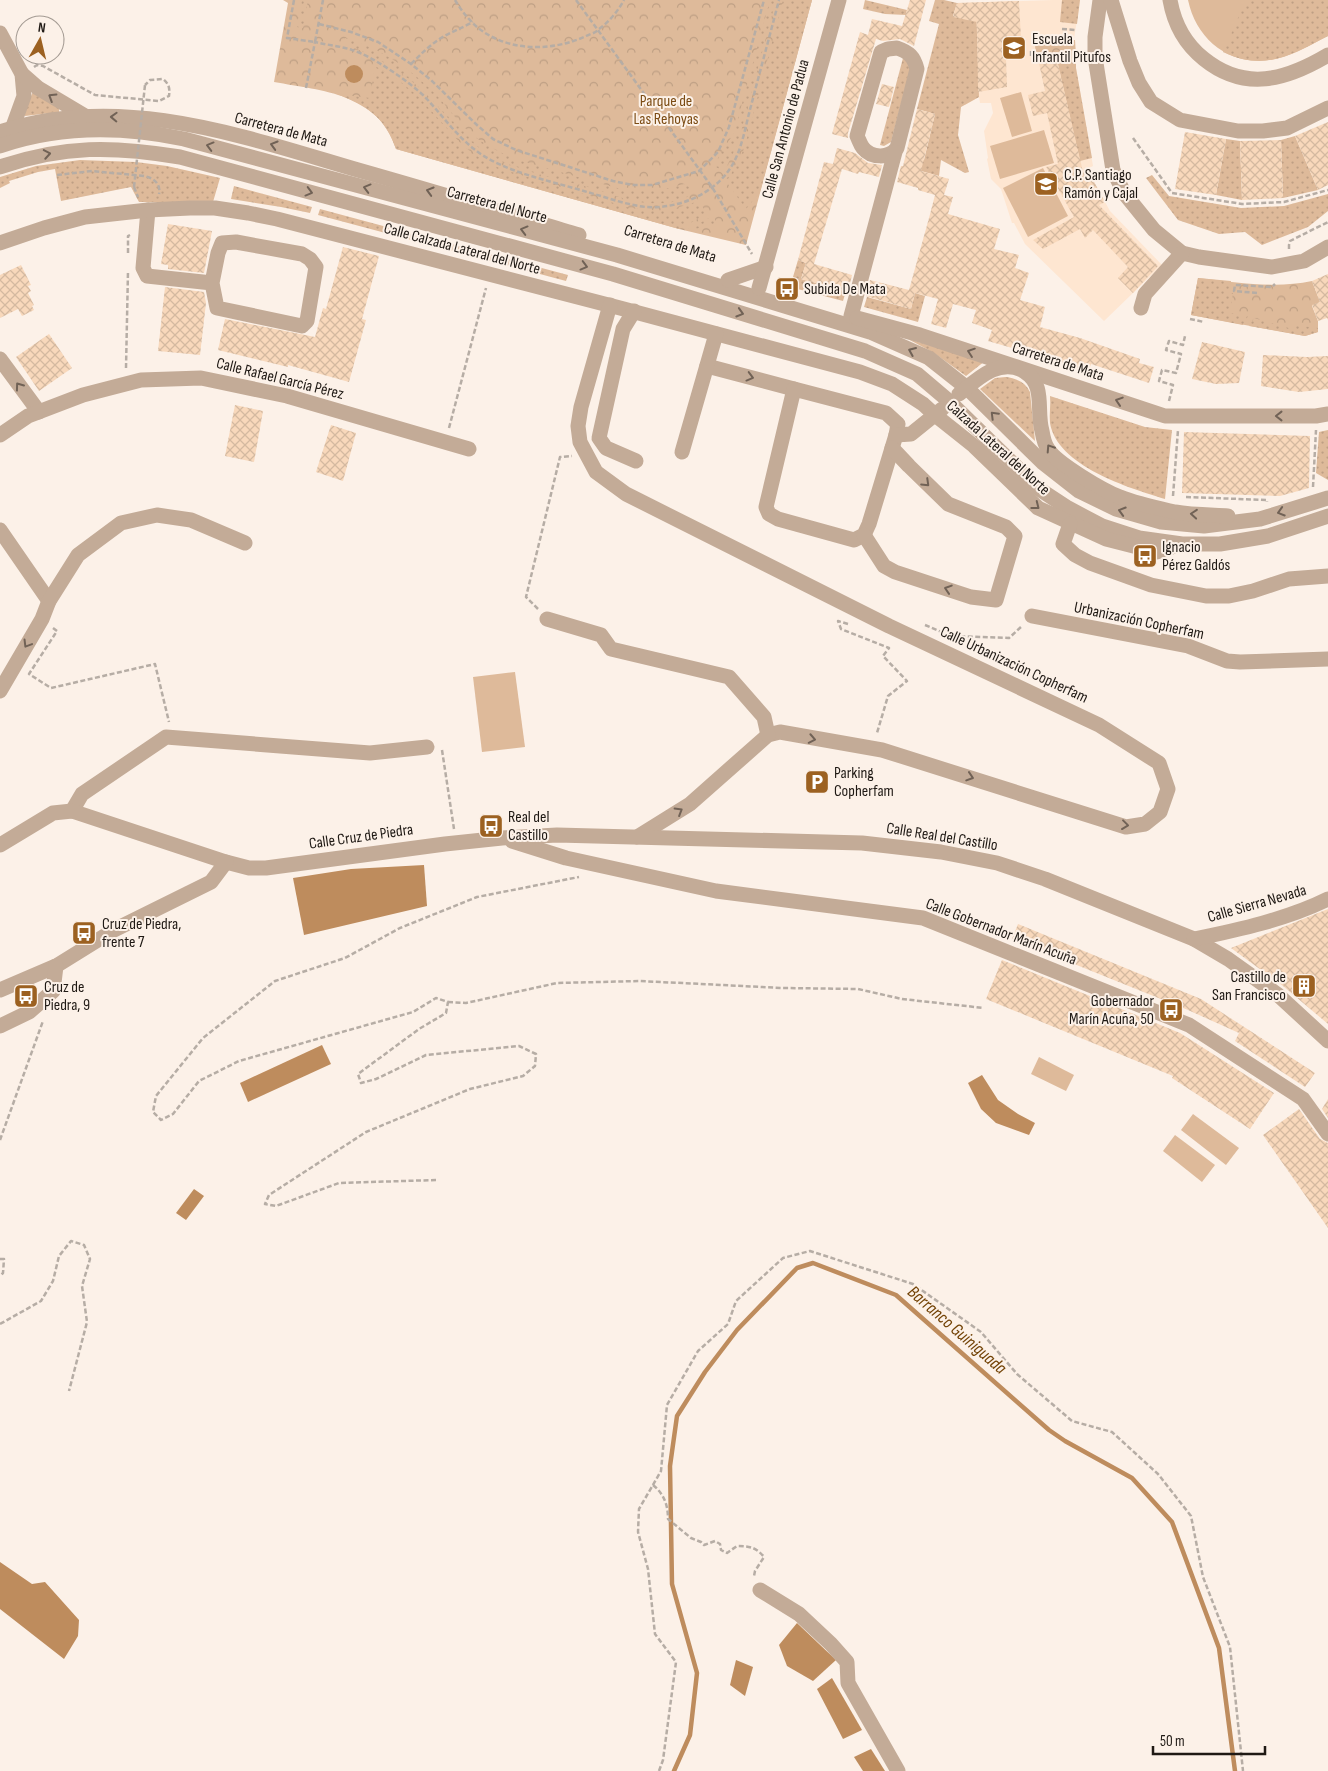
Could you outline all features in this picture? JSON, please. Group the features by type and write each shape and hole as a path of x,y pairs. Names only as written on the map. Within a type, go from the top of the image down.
{"street":[{"name":"Calle San Antonio de Padua","path":"759,288 839,0"},
{"path":"1100,0 1094,36 1095,57 1113,170 1124,193 1154,230 1182,253 1199,257 1272,266 1304,261 1328,247"},
{"path":"1111,0 1139,83 1152,102 1180,120 1238,130 1263,131 1287,128 1328,108"},
{"path":"1170,0 1179,30 1195,52 1217,70 1232,76 1247,78 1279,77 1300,70 1328,55"},
{"path":"0,33 7,58 22,74 38,88 85,116"},
{"path":"851,316 917,69 912,56 897,48 880,52 858,136 861,146 865,151 878,156 886,156 894,152"},
{"path":"6,130 24,96 22,74"},
{"name":"Carretera de Mata","path":"6,130 85,116 159,119 246,137 920,335 1017,368 1172,416 1322,415"},
{"name":"Carretera del Norte","path":"0,146 56,132 91,129 116,129 153,133 184,139 617,255 870,332 928,358 967,388 1042,462 1079,491 1116,510 1161,522 1204,526 1265,517"},
{"path":"0,167 25,158 89,148 124,150 180,158 613,274 865,351 918,374 950,402 1039,489 1068,508 1102,526 1139,538 1182,544 1220,544 1268,536 1328,516"},
{"path":"148,202 143,268 147,276 212,283"},
{"name":"Calle Calzada Lateral del Norte","path":"0,243 44,228 148,202 248,213 634,311 860,372 892,384 908,393"},
{"path":"236,242 302,254 310,259 316,267 307,321 302,326 217,308 212,283 222,243 236,242"},
{"path":"1141,308 1145,294 1182,253"},
{"path":"728,280 767,262"},
{"name":"Calle Urbanización Copherfam","path":"610,306 578,426 580,442 596,472 626,494 889,626 1099,724 1159,763 1168,789 1160,812 1145,824 1126,827 882,750 780,732 768,735"},
{"path":"634,311 624,329 599,438 606,448 636,461"},
{"path":"682,452 716,334"},
{"path":"0,360 39,412"},
{"path":"707,366 886,413 898,424 869,524 864,535 854,540 778,519 769,514 766,507 794,389"},
{"path":"894,441 911,434 991,370 1000,367 1017,368 1030,376 1037,384 1041,429 1048,450 1070,469 1120,497 1177,512 1265,517 1328,498"},
{"name":"Calle Rafael García Pérez","path":"0,435 28,416 84,395 141,380 201,378 287,396 469,449"},
{"name":"Calzada Lateral del Norte","path":"908,393 974,446 1038,508 1106,539 1157,552 1182,544"},
{"path":"864,535 884,566 895,572 971,597 996,600 1015,536 1006,527 948,504 909,466 894,441"},
{"path":"0,691 42,619 49,601 78,555 121,523 157,515 191,520 245,542"},
{"path":"1070,524 1063,544 1075,555 1090,563 1151,585 1206,596 1229,596 1288,580 1328,576"},
{"path":"0,530 49,601"},
{"name":"Urbanización Copherfam","path":"1032,616 1188,646 1227,661 1328,659"},
{"path":"547,619 601,635 612,649 729,677 764,717 768,735 690,804 637,836"},
{"path":"0,845 53,813 72,811 82,794 166,737 370,753 427,747"},
{"name":"Calle Cruz de Piedra","path":"72,811 248,868 266,868 456,842 502,838"},
{"name":"Calle Real del Castillo","path":"502,838 557,835 637,836 862,843 940,852 997,863 1045,879 1194,939 1228,959 1277,994 1328,1041"},
{"name":"Calle Gobernador Marín Acuña","path":"502,838 566,858 716,891 923,918 1188,1025 1303,1099 1328,1134"},
{"path":"0,990 56,966 114,930 211,882 226,862"},
{"name":"Calle Sierra Nevada","path":"1194,939 1227,933 1309,909 1328,899"},
{"path":"0,1026 29,1012 53,991 56,966"},
{"path":"760,1590 799,1614 831,1644 846,1662 848,1683 898,1771"}],"path":[{"path":"294,0 287,38 354,50 398,75 425,97 454,132 475,150 506,167 645,207 662,207 687,202 712,187 729,170 740,147 779,0"},
{"path":"306,88 323,0"},
{"path":"455,0 464,14 477,27 494,37 515,45 535,48 553,47 573,42 598,31 624,0"},
{"path":"576,0 712,187 751,253 767,262"},
{"path":"319,24 351,32 378,42 431,80 493,139 516,150 613,181 652,186 700,171 718,152 729,127 764,0"},
{"path":"411,64 430,46 443,37 458,31 472,22"},
{"path":"1062,29 1076,30"},
{"path":"1031,51 1031,56"},
{"path":"22,74 37,65 43,66 95,95 141,100 150,100 159,102 169,96 170,89 168,83 163,79 156,78 150,80 145,85 144,94 142,104 141,113 134,187 148,202 160,191 159,186 151,178 92,172 56,175"},
{"path":"1132,138 1172,193 1242,204 1284,202 1328,190"},
{"path":"1304,261 1300,252 1295,254 1291,252 1288,244 1290,241 1328,222"},
{"path":"128,236 128,256"},
{"path":"126,372 128,266"},
{"path":"448,430 490,274"},
{"path":"1256,293 1234,291 1235,285 1272,287 1275,284"},
{"path":"1190,319 1204,322"},
{"path":"1173,496 1173,384 1159,381 1162,370 1176,373 1181,354 1166,350 1169,341 1183,345 1185,336"},
{"path":"1312,503 1322,415"},
{"path":"547,619 526,597 560,457 586,455"},
{"path":"1183,497 1267,500 1265,517"},
{"path":"918,622 951,636 1009,638 1032,616"},
{"path":"42,619 57,631 29,674 51,688 155,664 170,723 166,737"},
{"path":"857,626 838,621 841,629 889,648 884,656 907,681 888,696 877,733 868,734"},
{"path":"427,747 442,746 456,842"},
{"path":"597,865 582,877 478,898 400,928 345,958 275,981 203,1038 156,1096 153,1112 161,1120 173,1114 199,1081 239,1061 413,1012 436,998 448,1002 466,1003 557,984 640,981 783,988 858,989 902,999 984,1008"},
{"path":"436,1180 339,1183 276,1206 265,1204 269,1195 366,1132 470,1089 522,1076 535,1066 536,1054 519,1046 426,1054 376,1079 361,1083 358,1074 419,1029 446,1013 448,1002"},
{"path":"0,1140 43,1019"},
{"path":"0,1324 41,1301 54,1281 59,1256 71,1240 84,1245 90,1259 82,1286 87,1322 69,1391"},
{"path":"659,1771 663,1760 676,1662 655,1634 648,1569 638,1532 639,1509 661,1471 667,1405 698,1351 728,1324 736,1301 782,1258 810,1251 913,1284 981,1332 1017,1374 1072,1421 1112,1432 1158,1474 1191,1516 1202,1578 1230,1647 1243,1771"},
{"path":"0,1259 4,1259 3,1273 0,1276"},
{"path":"653,1485 663,1496 668,1508 668,1519 690,1538 704,1545 715,1541 720,1544 721,1550 727,1553 736,1546 754,1547 760,1551 764,1557 755,1571 753,1582 760,1590"}],"shaded area":[{"name":"C.P. Santiago Ramón y Cajal","path":"1080,0 1074,39 1076,68 1093,166 1087,169 1110,211 1162,265 1104,321 1025,244 1014,223 1012,223 1001,189 991,179 984,131 993,113 991,103 980,103 979,97 965,105 953,17 957,3"},
{"path":"354,65 360,68 363,74 360,80 354,83 348,80 345,74 348,68"},
{"path":"424,865 427,906 304,935 293,878 351,869"},
{"path":"322,1045 331,1064 248,1102 240,1083"},
{"path":"982,1075 998,1100 1035,1123 1029,1135 996,1123 981,1109 968,1083"},
{"path":"194,1189 204,1196 186,1220 176,1213"},
{"path":"0,1562 32,1584 45,1582 79,1620 78,1636 64,1659 0,1609"},
{"path":"797,1623 836,1660 813,1681 787,1666 779,1645"},
{"path":"736,1660 753,1667 745,1696 730,1685"},
{"path":"832,1678 862,1730 843,1739 817,1689"},
{"path":"871,1749 885,1771 863,1771 854,1757"}],"green space":[{"name":"Parque de Las Rehoyas","path":"283,0 812,0 746,245 679,229 396,149 388,130 376,116 362,106 347,98 329,92 274,82 288,3"},
{"path":"302,0 308,0 303,28 297,27"},
{"path":"770,0 776,0 738,143 727,166 721,170 716,167 716,163 734,133"},
{"path":"783,0 812,0 760,192 746,209 725,180 731,174 744,149"},
{"path":"865,0 907,10 906,15 885,14 863,9"},
{"path":"935,0 957,3 953,16 959,18 976,3 979,97 961,107 958,135 969,172 965,173 941,160 939,176 903,166 924,160 935,114 917,109 939,24 929,21"},
{"path":"1062,0 1080,0 1077,24 1060,22"},
{"path":"1188,0 1328,0 1328,36 1279,58 1263,61 1247,60 1220,50 1209,40 1200,29"},
{"path":"1246,0 1328,0 1328,36 1289,55 1265,61 1238,58 1223,52"},
{"path":"345,38 379,51 409,70 437,95 469,132 503,154 624,190 657,191 684,184 691,188 691,194 686,198 673,202 639,202 518,168 504,162 469,140 414,83 380,60 344,44"},
{"path":"1038,38 1075,40 1076,55 1039,63 1035,47"},
{"path":"1076,55 1076,68 1092,158 1080,161 1057,60"},
{"path":"903,58 911,66 891,142 884,146 880,145"},
{"path":"375,66 397,79 418,96 463,146 501,169 630,208 658,211 670,210 699,201 707,214 679,229 396,149 380,120 366,108 337,94 370,98"},
{"path":"33,92 59,108 59,112 25,116 23,113"},
{"path":"1021,92 1032,131 1012,137 1000,98"},
{"path":"1044,130 1054,163 1000,179 990,146"},
{"path":"1295,136 1318,190 1283,198 1281,140"},
{"path":"1226,139 1240,141 1242,200 1216,195"},
{"path":"80,160 136,162 167,166 220,178 213,202 139,202 131,187 61,201 55,169 9,181 10,183 0,188 0,177 36,166"},
{"path":"1043,168 1068,216 1028,237 1003,188"},
{"path":"1152,175 1169,196 1241,208 1284,206 1328,194 1328,211 1308,227 1262,245 1245,232 1219,234 1178,220 1146,178"},
{"path":"234,186 312,207 310,213 231,199"},
{"path":"320,209 439,241 438,247 318,215"},
{"path":"713,216 717,223 688,231 688,229"},
{"path":"444,242 568,275 566,281 442,248"},
{"path":"798,260 806,263 801,279 846,291 843,301 790,287"},
{"path":"1198,278 1269,285 1312,281 1320,302 1312,306 1318,321 1318,332 1305,336 1191,315"},
{"path":"1198,278 1231,281 1230,293 1233,293 1230,313 1248,316 1243,325 1191,315"},
{"path":"915,293 925,296 918,322 864,307 867,297 911,309"},
{"path":"1254,318 1292,329 1293,325 1318,328 1318,332 1305,336 1249,326"},
{"path":"908,339 985,361 966,376 934,353"},
{"path":"1006,377 1021,382 1030,392 1035,441 980,389 995,378"},
{"path":"1050,396 1145,427 1172,430 1165,499 1133,489 1097,473 1080,463 1066,451 1055,438 1050,423"},
{"path":"1328,430 1328,480 1316,473 1319,432"},
{"path":"515,672 525,747 482,752 473,677"},
{"path":"1039,1057 1074,1075 1066,1091 1031,1074"},
{"path":"1193,1114 1239,1148 1226,1165 1181,1130"},
{"path":"1175,1135 1215,1165 1202,1182 1163,1151"}],"building":[{"path":"910,0 926,0 914,46 900,39 883,41 876,39 848,138 832,134 860,32 868,35 872,19 902,26"},
{"path":"1019,1 1022,58 1006,59 1007,87 978,92 977,22 953,17 957,3"},
{"path":"1057,60 1083,172 1087,169 1105,202 1099,205 1158,266 1133,293 1118,278 1128,267 1093,230 1085,238 1080,229 1043,249 1033,240 1074,217 1046,167 1058,164 1047,113 1033,116 1028,95 1045,91 1039,63"},
{"path":"882,84 894,87 889,107 876,104"},
{"path":"917,109 935,114 921,171 949,179 944,195 953,197 948,214 1000,229 994,249 1019,255 1015,268 1029,273 1020,300 1045,307 1040,327 1080,338 1140,359 1139,363 1154,367 1149,383 1091,364 1088,373 1060,362 988,341 992,330 972,323 976,310 953,304 946,328 931,324 938,299 915,293 911,309 866,296 870,280 909,290 929,218 935,195 897,182 901,166 903,166"},
{"path":"1328,122 1328,185 1318,190 1295,136"},
{"path":"1185,132 1226,139 1216,195 1175,189"},
{"path":"1281,140 1283,198 1242,200 1240,141"},
{"path":"837,148 855,153 868,163 882,165 879,177 859,172 858,174 842,169 814,264 852,275 848,292 801,279 806,263 798,260 824,162 833,164"},
{"path":"168,224 212,231 204,273 168,269 168,265 161,264"},
{"path":"343,247 379,256 362,319 366,320 349,382 288,365 288,367 218,350 225,319 315,337 323,308 326,309"},
{"path":"21,265 31,285 28,286 31,291 28,293 34,305 32,306 34,310 22,316 18,309 0,318 0,275"},
{"path":"1328,274 1328,320 1327,318 1318,321 1312,305 1320,302 1312,281"},
{"path":"165,287 204,292 206,303 200,355 158,351"},
{"path":"49,334 72,368 39,391 16,357"},
{"path":"1202,342 1245,352 1239,383 1216,384 1192,379"},
{"path":"1263,355 1328,356 1328,389 1299,392 1261,386"},
{"path":"235,405 263,411 254,462 225,456"},
{"path":"331,425 356,433 343,481 316,472"},
{"path":"1184,432 1310,436 1309,488 1280,496 1182,493"},
{"name":"Castillo de San Francisco","path":"1328,909 1328,1024 1283,986 1231,948"},
{"path":"1018,924 1201,999 1315,1073 1305,1087 1235,1041 1239,1033 1188,1010 1012,939"},
{"path":"1002,960 1180,1033 1274,1093 1250,1129 1172,1078 1173,1076 986,999"},
{"path":"1328,1099 1328,1118 1322,1109"},
{"path":"1299,1109 1320,1139 1328,1143 1328,1228 1263,1135"}],"waterway":[{"name":"Barranco Guiniguada","path":"674,1771 690,1735 697,1673 672,1584 670,1466 677,1416 705,1372 737,1330 797,1268 813,1263 896,1295 1049,1430 1065,1441 1132,1478 1172,1522 1219,1648 1235,1771"}],"place":[{"name":"Escuela Infantil Pitufos","path":"1014,48"},
{"name":"C.P. Santiago Ramón y Cajal","path":"1046,184"},
{"name":"Subida De Mata","path":"787,289"},
{"name":"Ignacio Pérez Galdós","path":"1145,556"},
{"name":"Parking Copherfam","path":"817,782"},
{"name":"Real del Castillo","path":"491,826"},
{"name":"Cruz de Piedra, frente 7","path":"84,933"},
{"name":"Castillo de San Francisco","path":"1304,986"},
{"name":"Cruz de Piedra, 9","path":"26,996"},
{"name":"Gobernador Marín Acuña, 50","path":"1171,1010"}]}
